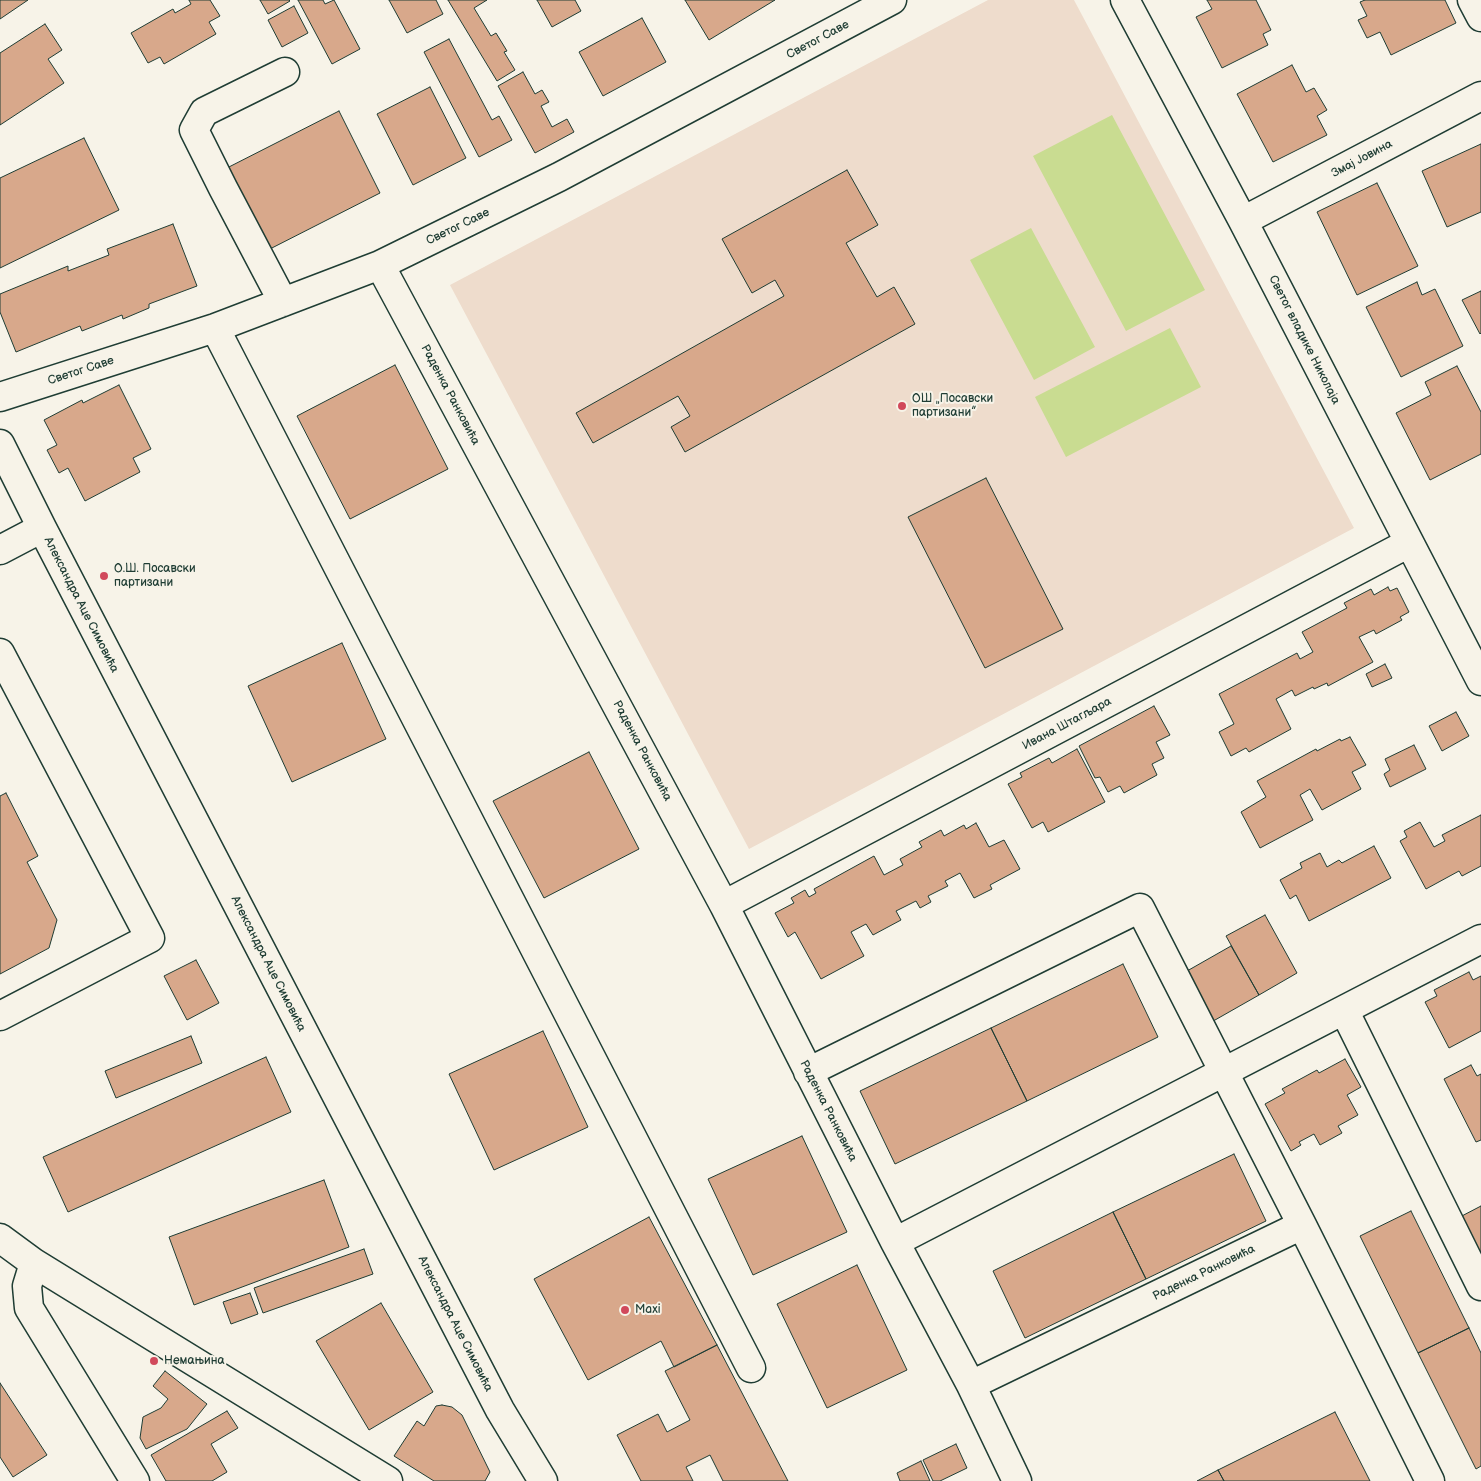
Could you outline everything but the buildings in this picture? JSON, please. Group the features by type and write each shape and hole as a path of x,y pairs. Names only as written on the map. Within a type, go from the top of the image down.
{"street":[{"name":"Светог Саве","path":"0,397 215,328 380,265 559,176 892,0"},
{"name":"Светог владике Николаја","path":"1125,0 1243,221 1481,681"},
{"path":"1472,0 1481,17"},
{"path":"283,302 222,188 194,130 204,112 286,72"},
{"name":"Змај Јовина","path":"1243,221 1481,96"},
{"name":"Раденка Ранковића","path":"380,265 724,905 895,1242 971,1385 1018,1481"},
{"path":"215,328 751,1368"},
{"name":"Александра Аце Симовића","path":"0,444 500,1410 541,1479"},
{"path":"0,550 42,528"},
{"name":"Ивана Штагљара","path":"724,905 1409,543"},
{"path":"0,653 150,938 0,1016"},
{"path":"808,1072 1140,908 1430,1481"},
{"path":"895,1242 1481,938"},
{"path":"1344,1010 1481,1286"},
{"name":"Раденка Ранковића","path":"971,1385 1302,1225"},
{"path":"0,1238 34,1263 388,1481"},
{"path":"34,1263 27,1286 29,1308 134,1481"}],"shaded area":[{"name":"ОШ „Посавски партизани”","path":"988,0 1074,0 1354,528 749,849 450,285"}],"green space":[{"path":"1112,115 1205,290 1126,331 1033,156"},
{"path":"1031,228 1095,347 1034,380 970,260"},
{"path":"1170,328 1201,387 1066,457 1035,397"}],"place":[{"name":"ОШ „Посавски партизани”","path":"902,406"},
{"name":"О.Ш. Посавски партизани","path":"104,576"},
{"name":"Maxi","path":"625,1310"},
{"name":"Немањина","path":"154,1361"}]}
